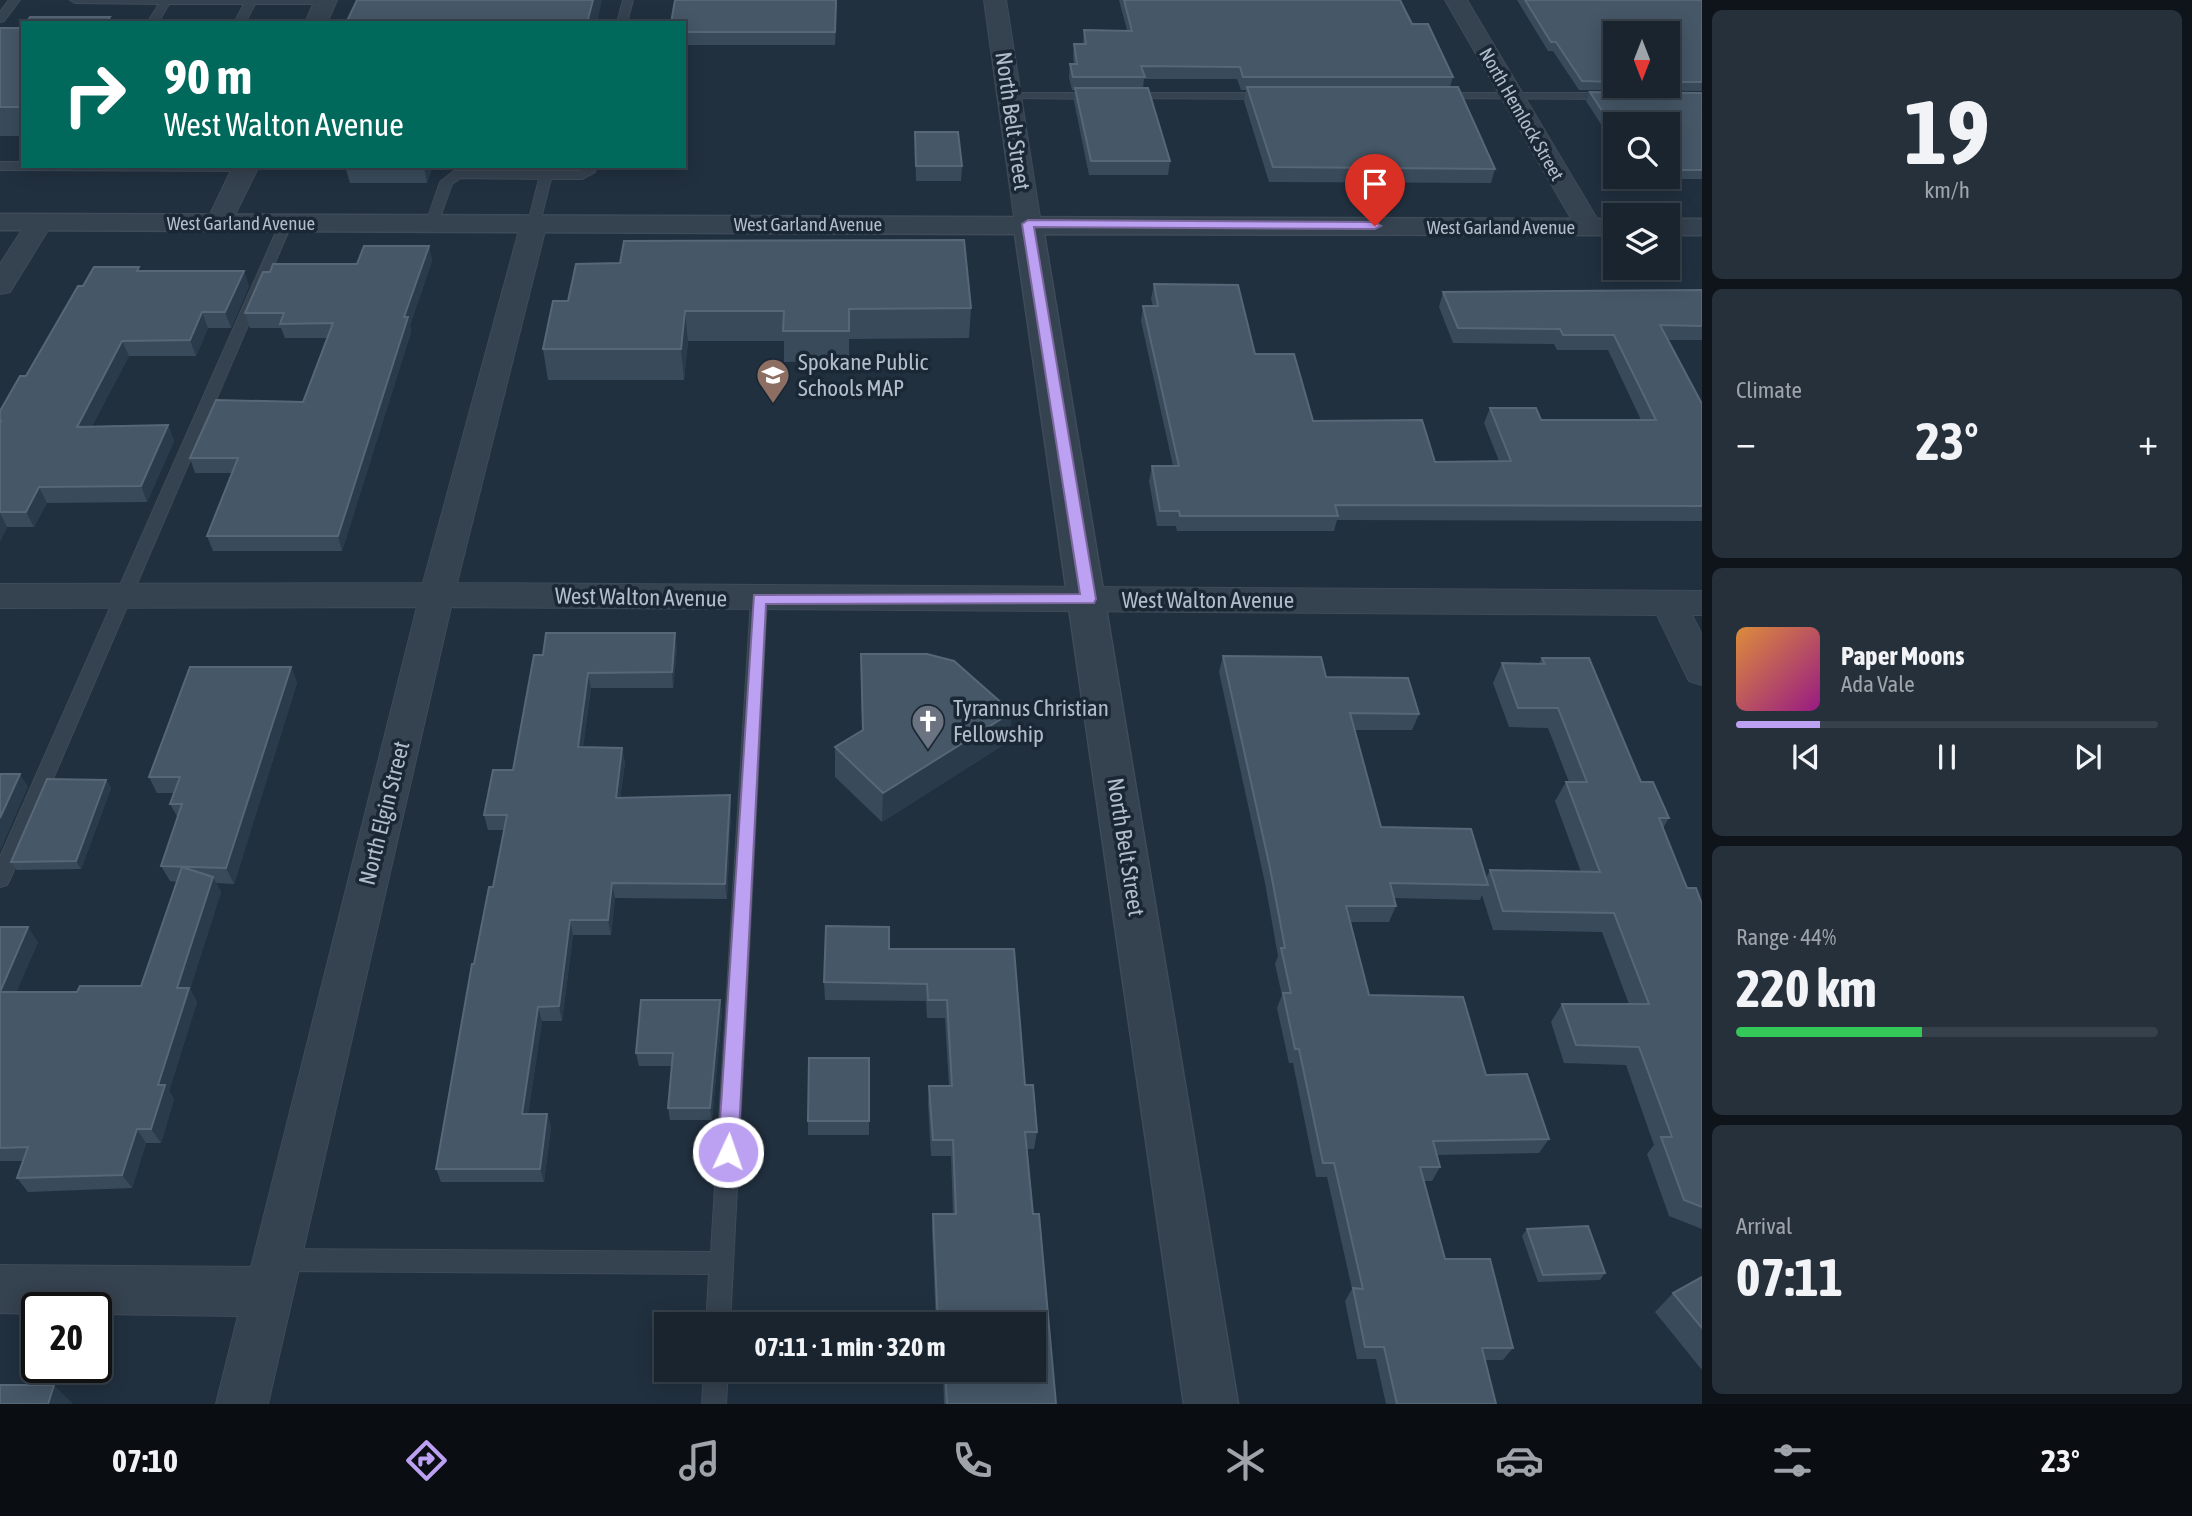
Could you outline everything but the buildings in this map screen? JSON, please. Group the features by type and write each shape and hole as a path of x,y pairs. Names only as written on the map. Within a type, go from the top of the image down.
{"street":[{"name":"North Belt Street","path":"995,0 1210,1404"},
{"name":"North Hemlock Street","path":"1456,0 1512,96 1602,227"},
{"path":"317,21 326,1"},
{"path":"219,223 246,168"},
{"name":"West Garland Avenue","path":"0,222 1602,227"},
{"path":"0,286 40,222"},
{"name":"North Elgin Street","path":"242,1404 437,595 534,223"},
{"path":"1680,227 1702,228"},
{"name":"West Walton Avenue","path":"0,596 437,595 1686,603"},
{"path":"1686,603 1702,672"},
{"path":"0,1289 273,1276"}],"lane":[{"path":"0,19 15,0"},
{"path":"75,0 326,1"},
{"path":"153,21 166,0"},
{"path":"623,21 628,0"},
{"path":"240,21 251,1"},
{"path":"1010,96 1108,96"},
{"path":"1122,96 1275,96"},
{"path":"1428,96 1603,96"},
{"path":"0,166 21,166"},
{"path":"432,223 446,182 458,174 501,170 546,175 582,175 589,172 590,168"},
{"path":"534,223 546,175"},
{"path":"0,879 286,223"},
{"path":"719,1312 759,598"},
{"path":"273,1276 722,1263"},
{"path":"714,1404 715,1382"}],"place":[{"name":"Spokane Public Schools MAP","path":"773,405"},
{"name":"Tyrannus Christian Fellowship","path":"928,751"}],"route":[{"path":"728,1152 759,598 1088,599 1028,224 1375,226"}]}
